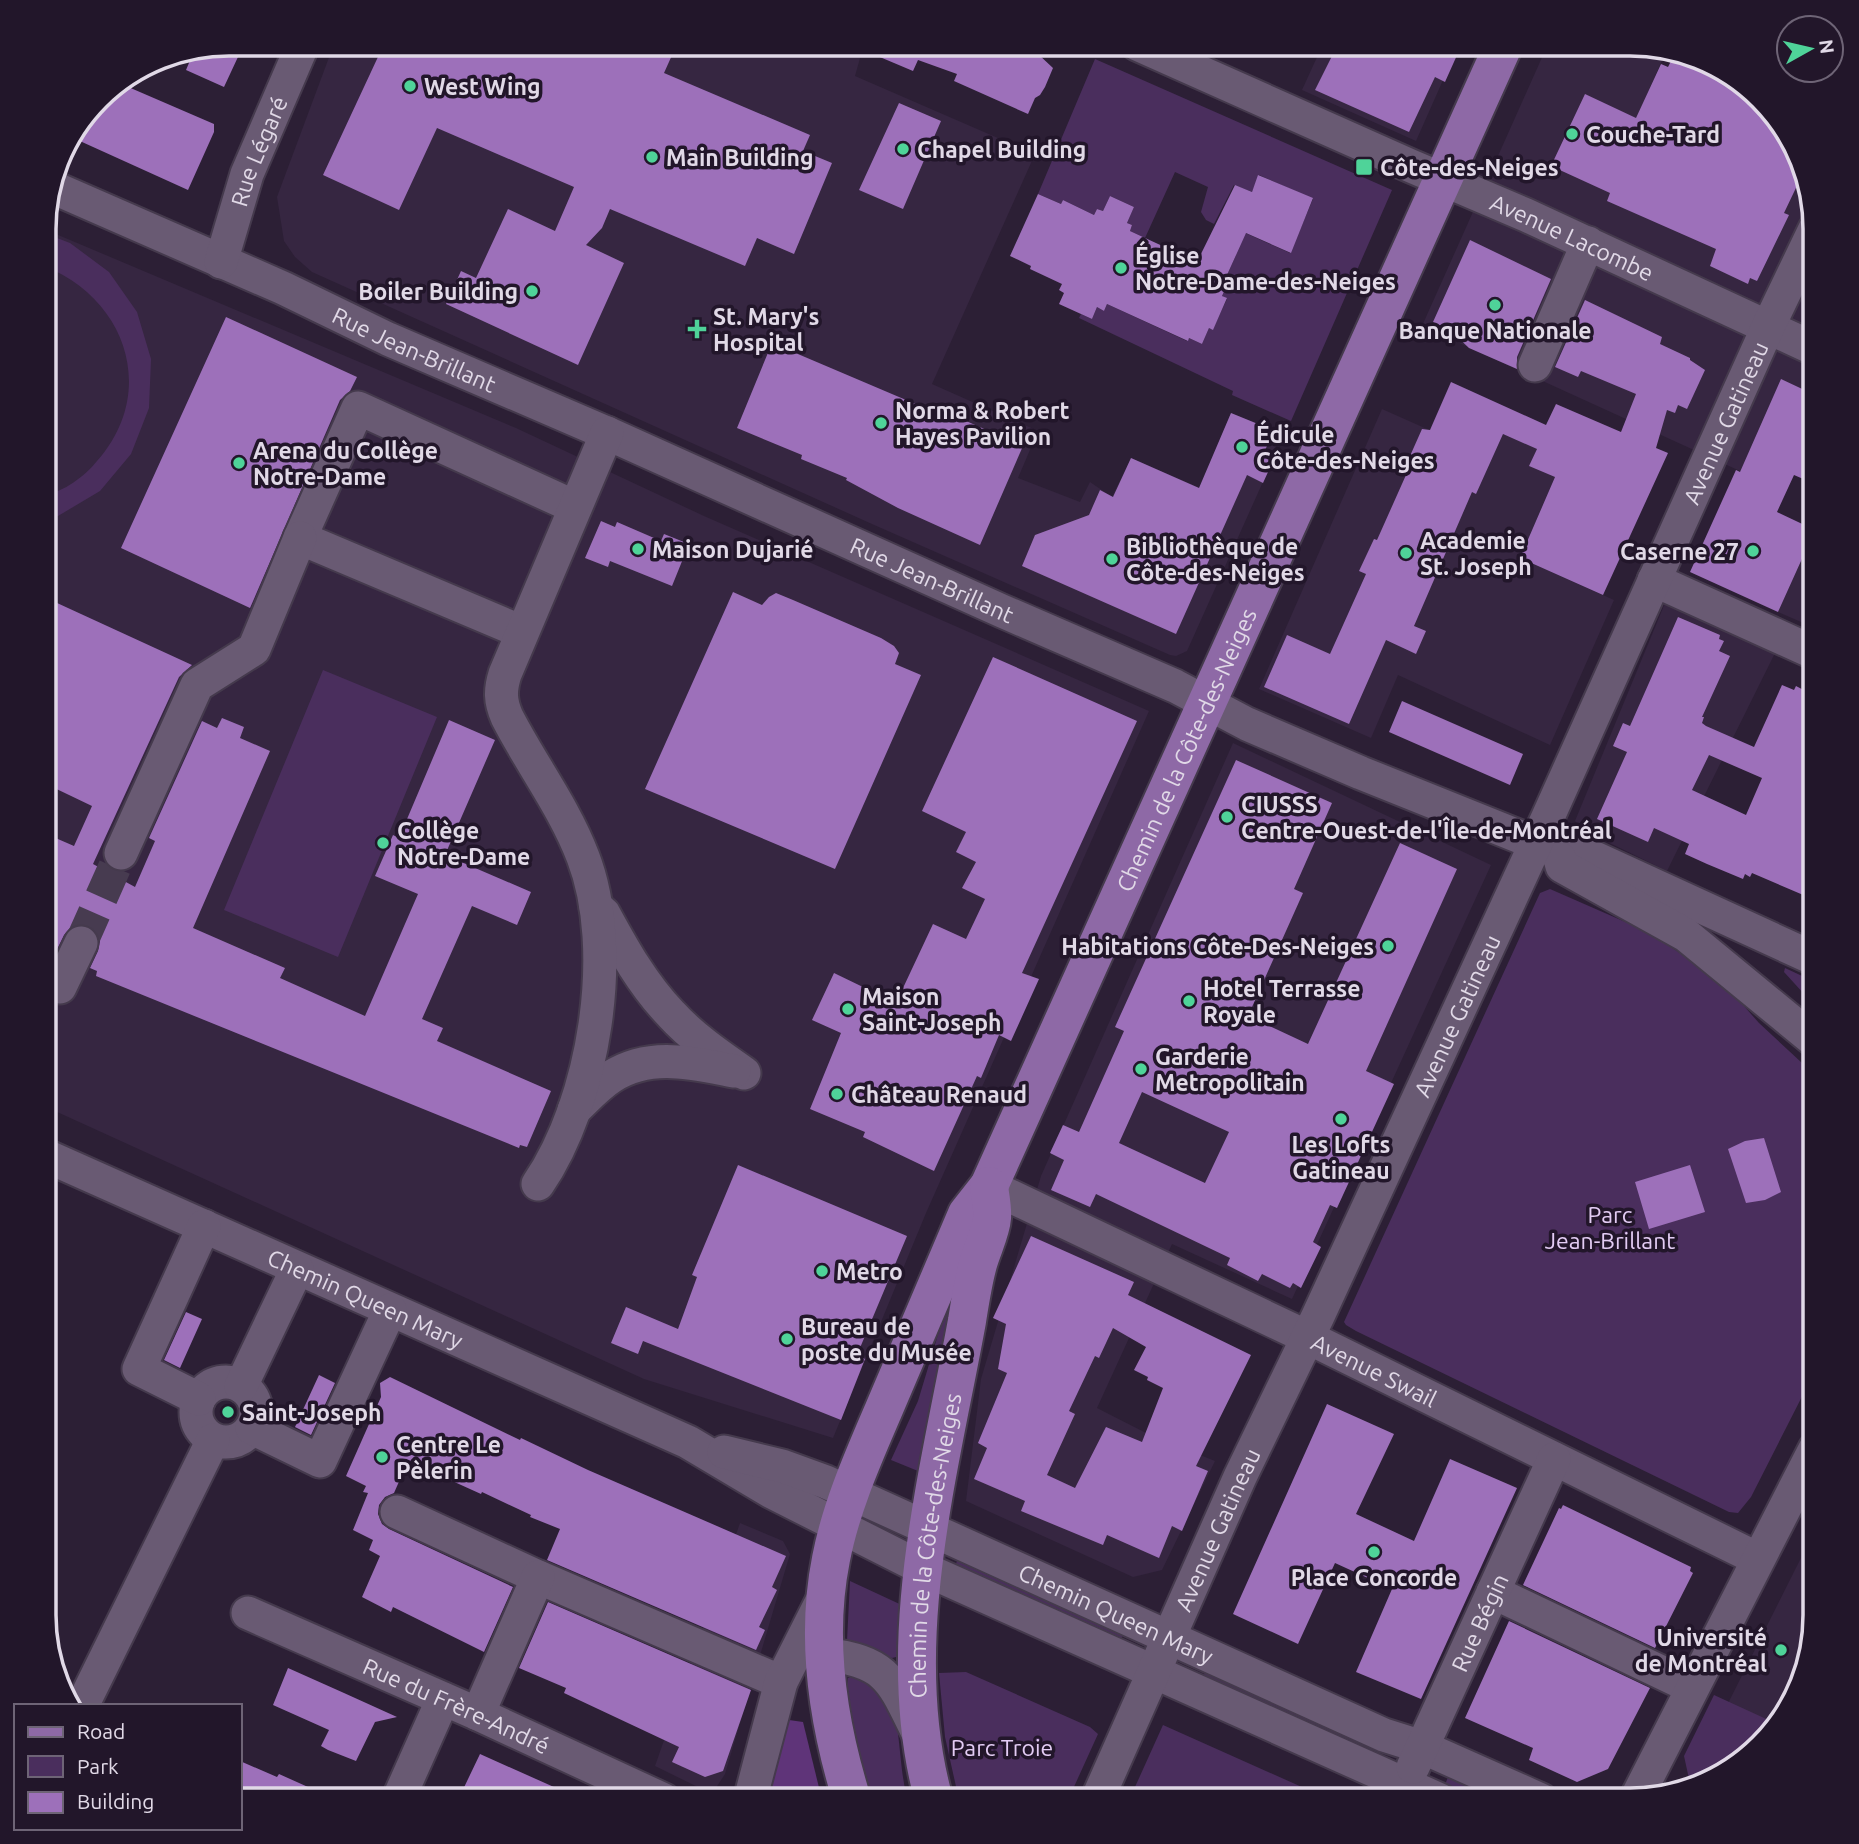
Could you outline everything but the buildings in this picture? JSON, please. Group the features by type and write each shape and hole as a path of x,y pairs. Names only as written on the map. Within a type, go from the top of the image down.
{"main road":[{"name":"Chemin de la Côte-des-Neiges","path":"849,1788 831,1721 825,1654 826,1592 830,1560 844,1509 967,1214 989,1186 1499,56"},
{"name":"Chemin de la Côte-des-Neiges","path":"932,1788 922,1741 917,1659 924,1569 970,1303 992,1219 989,1186"}],"street":[{"name":"Rue Légaré","path":"221,262 247,174 298,56"},
{"name":"Avenue Lacombe","path":"1164,56 1588,243 1803,343"},
{"name":"Rue Jean-Brillant","path":"60,191 283,288 388,339 607,433 1175,686 1247,724 1546,847 1573,848 1803,953"},
{"path":"1535,365 1588,243"},
{"name":"Avenue Gatineau","path":"1102,1788 1240,1477 1546,847 1654,580 1803,254"},
{"path":"121,853 197,685 254,649 358,408 575,507"},
{"path":"538,1184 552,1161 589,1063 597,1014 598,953 595,906 578,846 502,704 500,695 505,674 522,632 607,433"},
{"path":"300,538 522,632"},
{"path":"1654,580 1803,648"},
{"path":"1546,847 1562,866 1686,935 1803,1031"},
{"path":"573,1111 611,1077 652,1061 683,1061 744,1073 706,1046 672,1015 637,969 604,914 595,906"},
{"path":"1759,933 1756,960 1787,1017"},
{"path":"60,987 81,943"},
{"name":"Chemin Queen Mary","path":"56,1160 688,1442 772,1492 930,1528 1384,1735 1422,1747 1514,1788"},
{"name":"Avenue Swail","path":"989,1186 1307,1337 1758,1559"},
{"path":"199,1399 139,1369 204,1226"},
{"path":"241,1385 297,1269"},
{"path":"252,1428 320,1461 390,1310"},
{"path":"232,1382 241,1385 254,1400 256,1419 252,1428 239,1440 222,1443 213,1440 205,1434 196,1418 199,1399 213,1385 232,1382"},
{"path":"83,1704 213,1440"},
{"name":"Rue Bégin","path":"1404,1785 1554,1459"},
{"path":"1642,1788 1803,1472"},
{"name":"Chemin Queen Mary","path":"844,1509 924,1569 1411,1788"},
{"path":"397,1512 538,1577 781,1682"},
{"path":"478,1714 538,1577"},
{"name":"Chemin de la Côte-des-Neiges","path":"753,1788 781,1682 826,1592"},
{"path":"1493,1592 1692,1687"},
{"name":"Rue du Frère-André","path":"248,1613 638,1788"},
{"name":"Chemin de la Côte-des-Neiges","path":"825,1654 856,1659 885,1675 895,1687 922,1741"},
{"path":"403,1788 443,1699"}],"shaded area":[{"name":"St. Mary's Hospital","path":"330,56 861,56 855,76 1035,154 932,384 1038,431 1018,478 1080,502 1090,482 1112,497 1131,458 1200,488 1231,413 1284,435 1187,651 1176,656 1170,655 312,272 295,257 284,241 277,197"},
{"path":"1318,56 1454,56 1416,141 1302,90"},
{"path":"1543,56 1641,56 1663,59 1639,113 1794,174 1803,218 1803,455 1786,492 1422,326"},
{"name":"Collège Notre-Dame","path":"56,234 516,428 704,516 1149,711 926,1213 833,1438 644,1379 56,1111"},
{"path":"1382,409 1481,453 1492,429 1537,449 1530,466 1555,477 1520,558 1614,600 1550,745 1398,675 1371,738 1259,689"},
{"path":"1803,557 1803,623 1778,612"},
{"path":"1665,603 1775,653 1667,871 1581,829 1575,821"},
{"path":"1233,743 1491,865 1292,1299 1172,1244 1097,1408 1148,1434 1215,1461 1162,1570 1133,1577 966,1501 981,1379 1041,1176"},
{"path":"740,1523 783,1541 790,1554 725,1774 716,1788 700,1788 655,1766"},
{"name":"Université de Montréal","path":"1803,1554 1803,1626 1800,1649 1785,1691 1774,1711 1744,1745 1716,1765 1691,1776"},
{"path":"789,1720 803,1722 819,1788 771,1788"}],"green space":[{"path":"1095,59 1392,190 1291,421 1232,395 1233,391 1079,318 1081,314 1092,319 1097,307 1104,311 1107,304 1187,341 1189,338 1202,344 1209,328 1213,329 1227,299 1222,296 1231,278 1227,275 1236,255 1232,253 1241,231 1290,253 1313,199 1259,175 1252,192 1234,185 1214,224 1206,220 1201,212 1208,187 1175,172 1145,238 1130,231 1132,225 1127,223 1134,207 1110,196 1103,211 1097,209 1094,215 1063,200 1061,204 1038,194"},
{"path":"56,238 70,243 109,272 137,312 151,359 149,408 131,454 100,491 56,516 56,492 80,478 97,461 116,434 126,406 129,378 124,350 113,324 96,301 73,281 56,272"},
{"path":"323,670 437,717 338,957 224,910"},
{"name":"Parc Jean-Brillant","path":"1550,889 1646,931 1720,979 1759,1023 1803,1064 1803,1395 1751,1497 1738,1513 1729,1512 1356,1331 1344,1322 1540,893"},
{"path":"1785,968 1803,976 1803,993 1784,972"},
{"path":"946,1308 953,1309 918,1471 891,1460 918,1401"},
{"path":"958,1559 1123,1634 1120,1642 954,1568"},
{"path":"850,1581 906,1607 896,1657 892,1658 847,1641"},
{"path":"1206,1671 1374,1748 1370,1757 1201,1680"},
{"name":"Parc Troie","path":"966,1672 1090,1727 1098,1734 1073,1788 956,1788 945,1737 939,1673"},
{"path":"853,1676 888,1692 895,1712 905,1788 870,1788 849,1705 848,1678"},
{"path":"1714,1695 1767,1720 1744,1745 1726,1759 1689,1777 1684,1756"},
{"path":"1163,1725 1304,1788 1135,1788"},
{"path":"1451,1770 1491,1788 1447,1788 1444,1787"}],"tunnel":[{"path":"81,943 121,853"}],"place":[{"name":"West Wing","path":"410,86"},
{"name":"Couche-Tard","path":"1572,134"},
{"name":"Chapel Building","path":"903,149"},
{"name":"Main Building","path":"652,157"},
{"name":"Côte-des-Neiges","path":"1364,167"},
{"name":"Église Notre-Dame-des-Neiges","path":"1121,268"},
{"name":"Boiler Building","path":"532,291"},
{"name":"Banque Nationale","path":"1495,305"},
{"name":"St. Mary's Hospital","path":"697,329"},
{"name":"Norma & Robert Hayes Pavilion","path":"881,423"},
{"name":"Édicule Côte-des-Neiges","path":"1242,447"},
{"name":"Arena du Collège Notre-Dame","path":"239,463"},
{"name":"Maison Dujarié","path":"638,549"},
{"name":"Caserne 27","path":"1753,551"},
{"name":"Academie St. Joseph","path":"1406,553"},
{"name":"Bibliothèque de Côte-des-Neiges","path":"1112,559"},
{"name":"CIUSSS Centre-Ouest-de-l'Île-de-Montréal","path":"1227,817"},
{"name":"Collège Notre-Dame","path":"383,843"},
{"name":"Habitations Côte-Des-Neiges","path":"1388,946"},
{"name":"Hotel Terrasse Royale","path":"1189,1001"},
{"name":"Maison Saint-Joseph","path":"848,1009"},
{"name":"Garderie Metropolitain","path":"1141,1069"},
{"name":"Château Renaud","path":"837,1094"},
{"name":"Les Lofts Gatineau","path":"1341,1119"},
{"name":"Metro","path":"822,1271"},
{"name":"Bureau de poste du Musée","path":"787,1339"},
{"name":"Saint-Joseph","path":"228,1412"},
{"name":"Centre Le Pèlerin","path":"382,1457"},
{"name":"Place Concorde","path":"1374,1552"},
{"name":"Université de Montréal","path":"1781,1650"}]}
